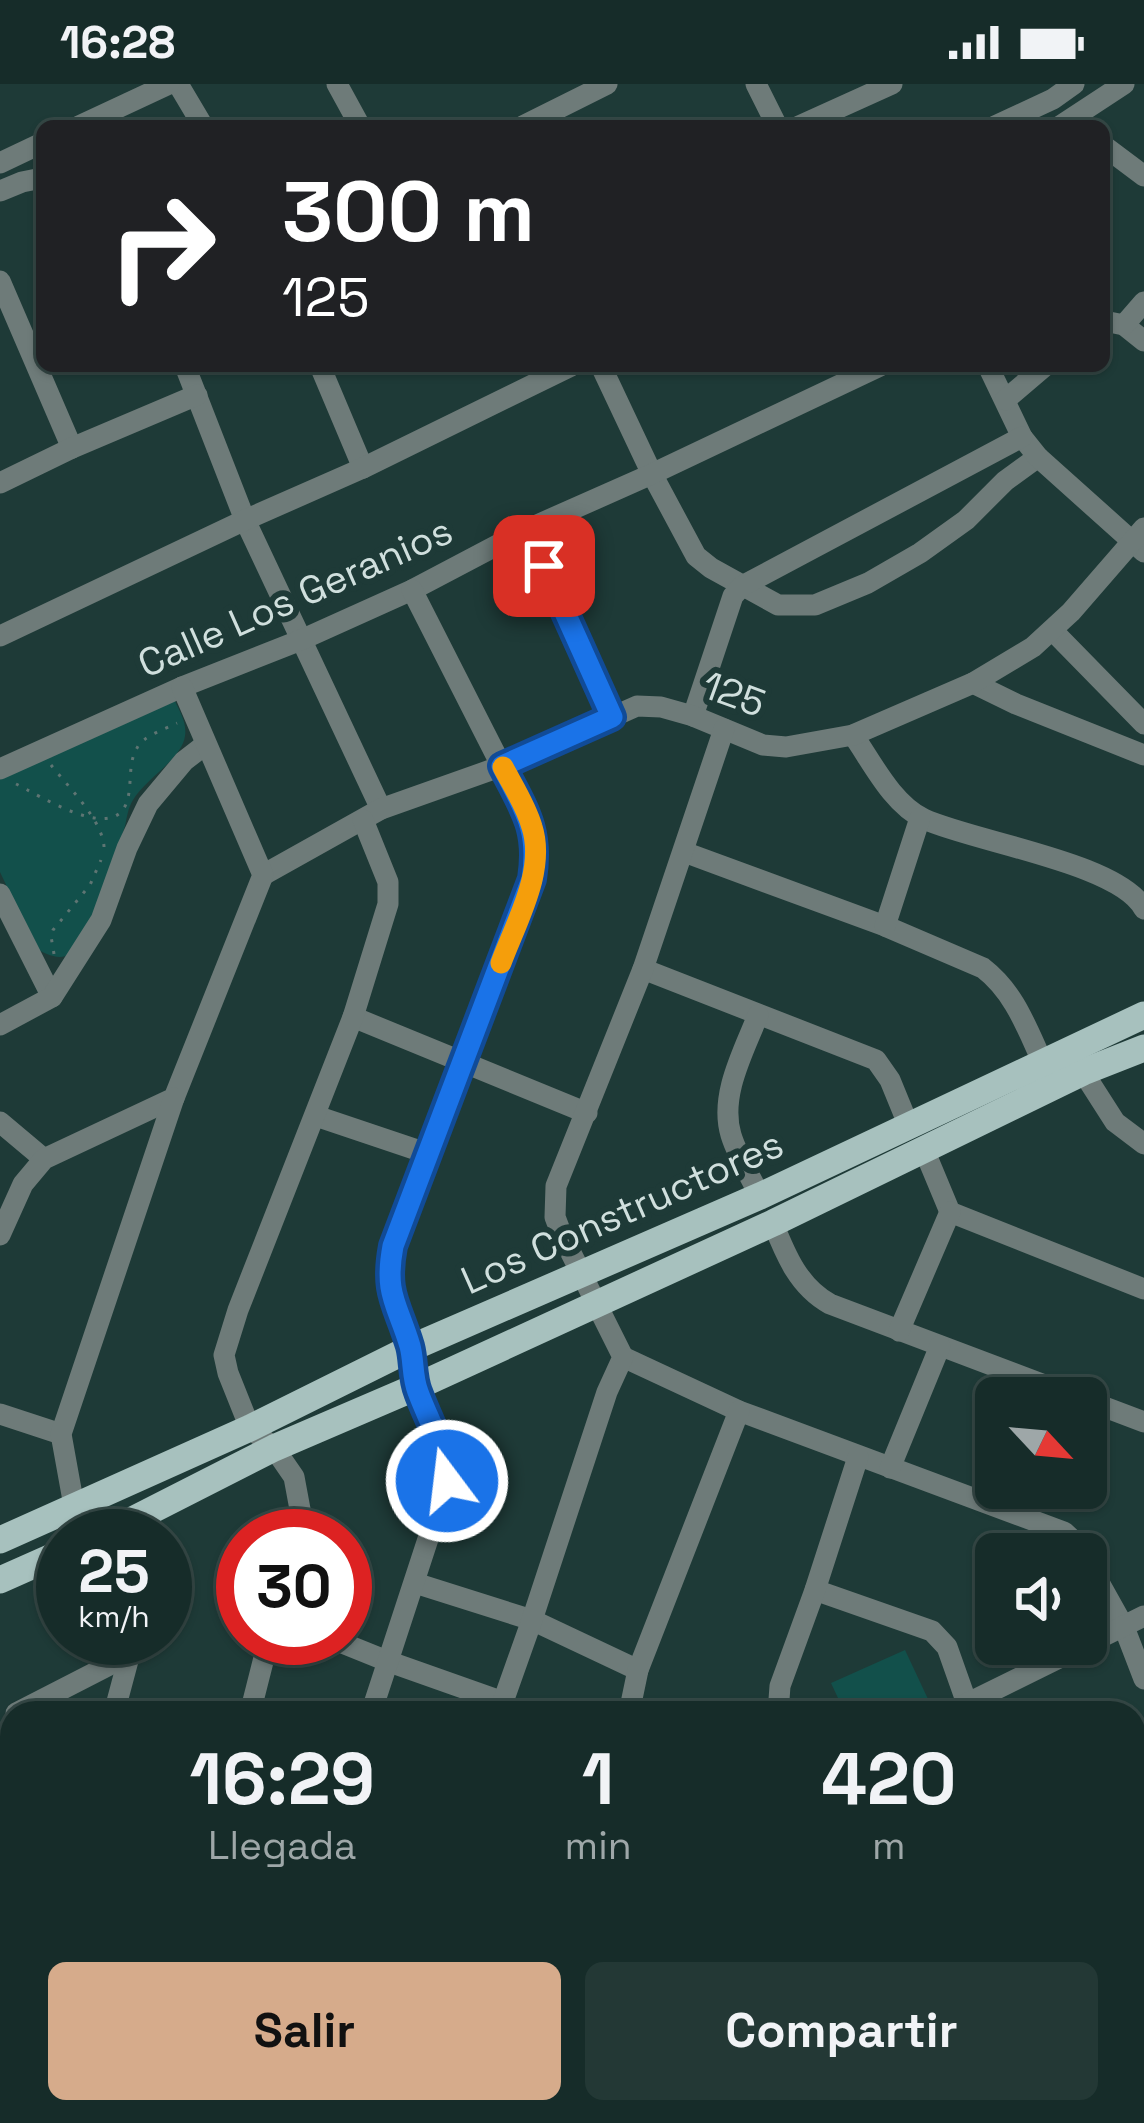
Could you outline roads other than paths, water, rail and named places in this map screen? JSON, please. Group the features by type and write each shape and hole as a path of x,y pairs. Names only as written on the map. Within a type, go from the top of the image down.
{"main road":[{"name":"Los Constructores","path":"0,1540 250,1428 411,1348 760,1196 1144,1015"},
{"name":"Los Constructores","path":"158,1509 274,1448 773,1223 1083,1072 1144,1048"},
{"path":"0,1580 36,1564"}],"street":[{"path":"92,120 173,84 199,120"},
{"path":"337,84 357,120"},
{"path":"535,120 607,84"},
{"path":"756,84 774,120"},
{"path":"812,120 892,84"},
{"path":"1008,120 1074,84"},
{"path":"1074,120 1124,84"},
{"path":"0,163 36,146"},
{"path":"1110,150 1144,176"},
{"path":"0,191 36,179"},
{"path":"0,281 36,364"},
{"path":"1144,302 1114,323 1144,341"},
{"path":"39,372 72,448"},
{"path":"187,372 245,520 301,640 372,815 388,882 388,904 352,1017 224,1355 250,1428 274,1448 294,1477 300,1509"},
{"path":"323,372 363,468"},
{"path":"0,636 559,372"},
{"path":"604,372 696,556 778,604 815,605 868,584 966,520 1005,481 1038,457"},
{"name":"Calle Los Geranios","path":"1,773 182,687 412,590 527,529 867,372"},
{"path":"991,372 1022,437 1038,457 1140,540"},
{"path":"1005,400 1038,372"},
{"path":"0,483 197,395"},
{"path":"693,716 733,596 742,586 1022,437"},
{"path":"527,529 612,717"},
{"name":"125","path":"263,875 372,815 502,766 637,706 661,707 747,740 787,747 853,735 1009,664 1053,631 1140,540"},
{"path":"374,1701 447,1481 447,1466 416,1387 411,1348 393,1304 388,1278 393,1246 532,879 536,854 533,828 412,590"},
{"path":"1053,631 1144,724"},
{"path":"973,683 1144,755"},
{"path":"74,1506 62,1435 174,1098 263,875 182,687"},
{"path":"724,729 643,969 561,1168 554,1202 561,1233 623,1357 739,1411 1065,1533"},
{"path":"853,735 891,791 920,818 1142,893"},
{"path":"0,1025 52,998 100,920 148,804 184,761 206,744"},
{"path":"885,926 920,818"},
{"path":"684,852 968,959 997,978 1016,1005 1042,1061"},
{"path":"0,894 52,998"},
{"path":"643,969 876,1060 908,1124"},
{"path":"758,1015 734,1078 728,1114 731,1136 760,1196"},
{"path":"352,1017 587,1113"},
{"path":"1083,1072 1115,1122 1144,1144"},
{"path":"0,1235 23,1184 44,1159 174,1098"},
{"path":"316,1116 429,1154"},
{"path":"0,1122 44,1159"},
{"path":"925,1152 950,1212 1144,1289"},
{"path":"899,1331 950,1212"},
{"path":"773,1223 792,1267 813,1295 1024,1377"},
{"path":"890,1468 940,1346"},
{"path":"503,1701 623,1357"},
{"path":"1107,1408 1144,1422"},
{"path":"631,1701 638,1670 739,1411"},
{"path":"0,1414 62,1435"},
{"path":"779,1701 858,1457"},
{"path":"415,1583 532,1620 638,1670"},
{"path":"1107,1586 1134,1622 1144,1679"},
{"path":"815,1590 932,1631 947,1647 960,1701"},
{"path":"980,1701 1134,1622"},
{"path":"372,1655 486,1701"},
{"path":"36,1701 98,1665"},
{"path":"117,1701 126,1665"},
{"path":"253,1701 262,1665"}]}
